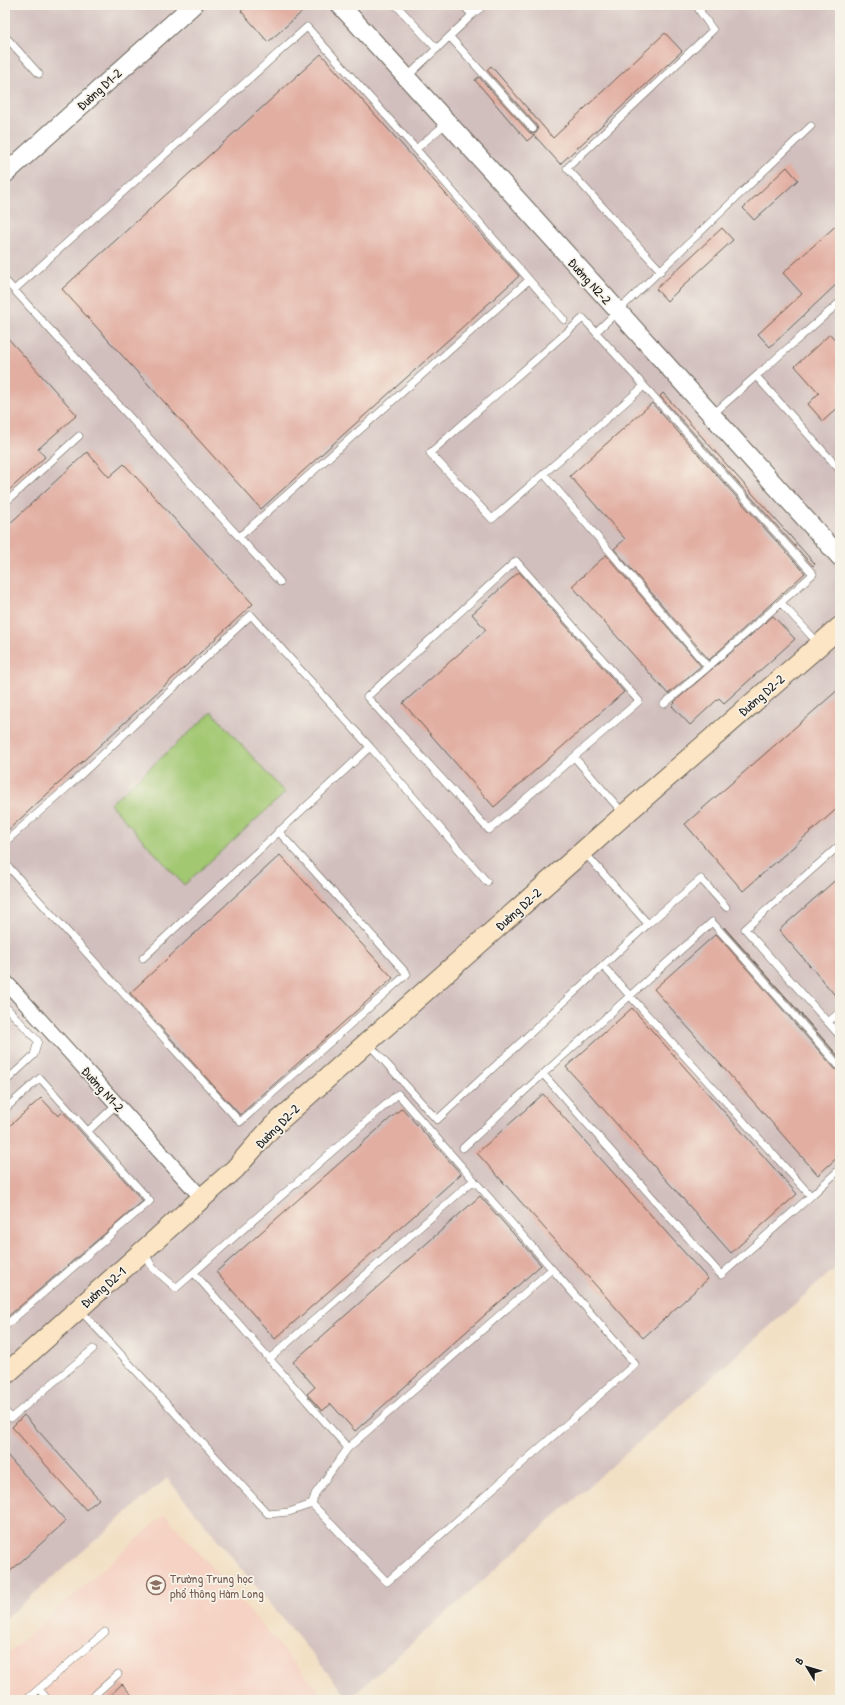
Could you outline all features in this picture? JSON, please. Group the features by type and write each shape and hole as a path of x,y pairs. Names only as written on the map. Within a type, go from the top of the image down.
{"main road":[{"name":"Đường D2-2","path":"202,1198 235,1169 272,1127 624,814 840,628"},
{"name":"Đường D2-1","path":"5,1375 202,1198"}],"street":[{"name":"Đường D1-2","path":"5,174 193,5"},
{"name":"Đường N2-2","path":"340,5 448,122 840,557"},
{"name":"Đường N1-2","path":"5,981 202,1198"}],"lane":[{"path":"396,5 436,49"},
{"path":"463,5 472,15"},
{"path":"406,77 484,5"},
{"path":"662,271 567,168 713,30 699,10 704,5"},
{"path":"14,290 307,26 564,320"},
{"path":"5,36 39,74"},
{"path":"450,37 533,129"},
{"path":"416,149 448,122"},
{"path":"596,332 662,271 811,126"},
{"path":"5,280 280,582"},
{"path":"239,537 529,280"},
{"path":"712,415 840,302"},
{"path":"644,386 492,519 430,453 583,318 813,574 664,704"},
{"path":"756,376 840,470"},
{"path":"5,503 79,436"},
{"path":"544,474 708,667"},
{"path":"516,561 639,701 574,757 489,830 366,697 516,561"},
{"path":"781,603 820,644"},
{"path":"5,842 70,785 251,615 370,747 487,882"},
{"path":"143,958 370,747"},
{"path":"574,757 624,814"},
{"path":"5,863 240,1122 407,974 278,832"},
{"path":"840,845 745,929 840,1036"},
{"path":"583,851 648,924"},
{"path":"368,1043 437,1120 648,924 701,879 726,907"},
{"path":"462,1148 712,922 840,1067"},
{"path":"603,966 810,1196"},
{"path":"5,1006 38,1041 34,1055 5,1082"},
{"path":"828,1022 840,1012"},
{"path":"543,1074 721,1275 840,1169"},
{"path":"5,1109 40,1078 150,1201 5,1326"},
{"path":"144,1251 153,1268 176,1288 398,1094 635,1364 387,1582 312,1504"},
{"path":"88,1131 117,1104"},
{"path":"269,1360 474,1180"},
{"path":"312,1504 315,1494 348,1448 552,1269"},
{"path":"194,1273 348,1448"},
{"path":"79,1308 268,1514 289,1512 312,1504"},
{"path":"5,1411 8,1420 92,1349"},
{"path":"26,1700 105,1632"},
{"path":"89,1700 118,1674"},
{"path":"38,1689 48,1700"}],"shaded area":[{"path":"5,5 840,5 840,1264 349,1699 167,1478 5,1619"},
{"name":"Trường Trung học phổ thông Hàm Long","path":"165,1514 327,1700 5,1700 5,1656"}],"green space":[{"path":"212,712 285,793 184,885 110,804"}],"building":[{"path":"248,5 310,5 268,42 241,11"},
{"path":"665,33 682,51 560,164 534,135 527,141 475,80 479,77 529,132 532,134 536,133 538,130 537,126 487,70 491,66 553,138"},
{"path":"321,54 519,276 261,509 62,289"},
{"path":"787,167 798,180 754,220 743,208"},
{"path":"840,222 840,281 770,347 758,334 802,294 783,273"},
{"path":"722,228 733,240 667,301 656,289"},
{"path":"830,334 840,345 840,406 823,421 808,404 819,393 795,366"},
{"path":"5,335 77,415 38,449 45,457 5,494"},
{"path":"663,393 815,564 813,566 660,396"},
{"path":"652,403 805,573 709,660 614,549 625,539 570,476"},
{"path":"87,452 109,477 124,464 253,604 5,833 5,528"},
{"path":"606,555 701,666 668,694 572,586"},
{"path":"519,572 624,692 494,807 403,703 486,630 472,614"},
{"path":"773,616 795,639 724,703 719,698 690,725 672,706 675,703 674,702"},
{"path":"840,688 840,806 743,891 685,824"},
{"path":"280,855 393,978 240,1115 130,993"},
{"path":"840,876 840,1001 779,930"},
{"path":"724,928 840,1058 840,1059"},
{"path":"716,934 836,1070 840,1072 840,1155 818,1175 654,989"},
{"path":"632,1008 797,1194 731,1253 566,1067"},
{"path":"543,1094 708,1279 643,1338 477,1153"},
{"path":"41,1098 58,1116 63,1112 143,1201 5,1319 5,1130"},
{"path":"402,1108 461,1174 275,1339 216,1272"},
{"path":"480,1196 541,1265 355,1431 331,1404 322,1411 307,1394 315,1387 293,1362"},
{"path":"24,1415 99,1499 86,1510 12,1427"},
{"path":"5,1453 66,1521 5,1576"},
{"path":"122,1684 136,1700 105,1700"}],"place":[{"name":"Trường Trung học phổ thông Hàm Long","path":"156,1585"}]}
